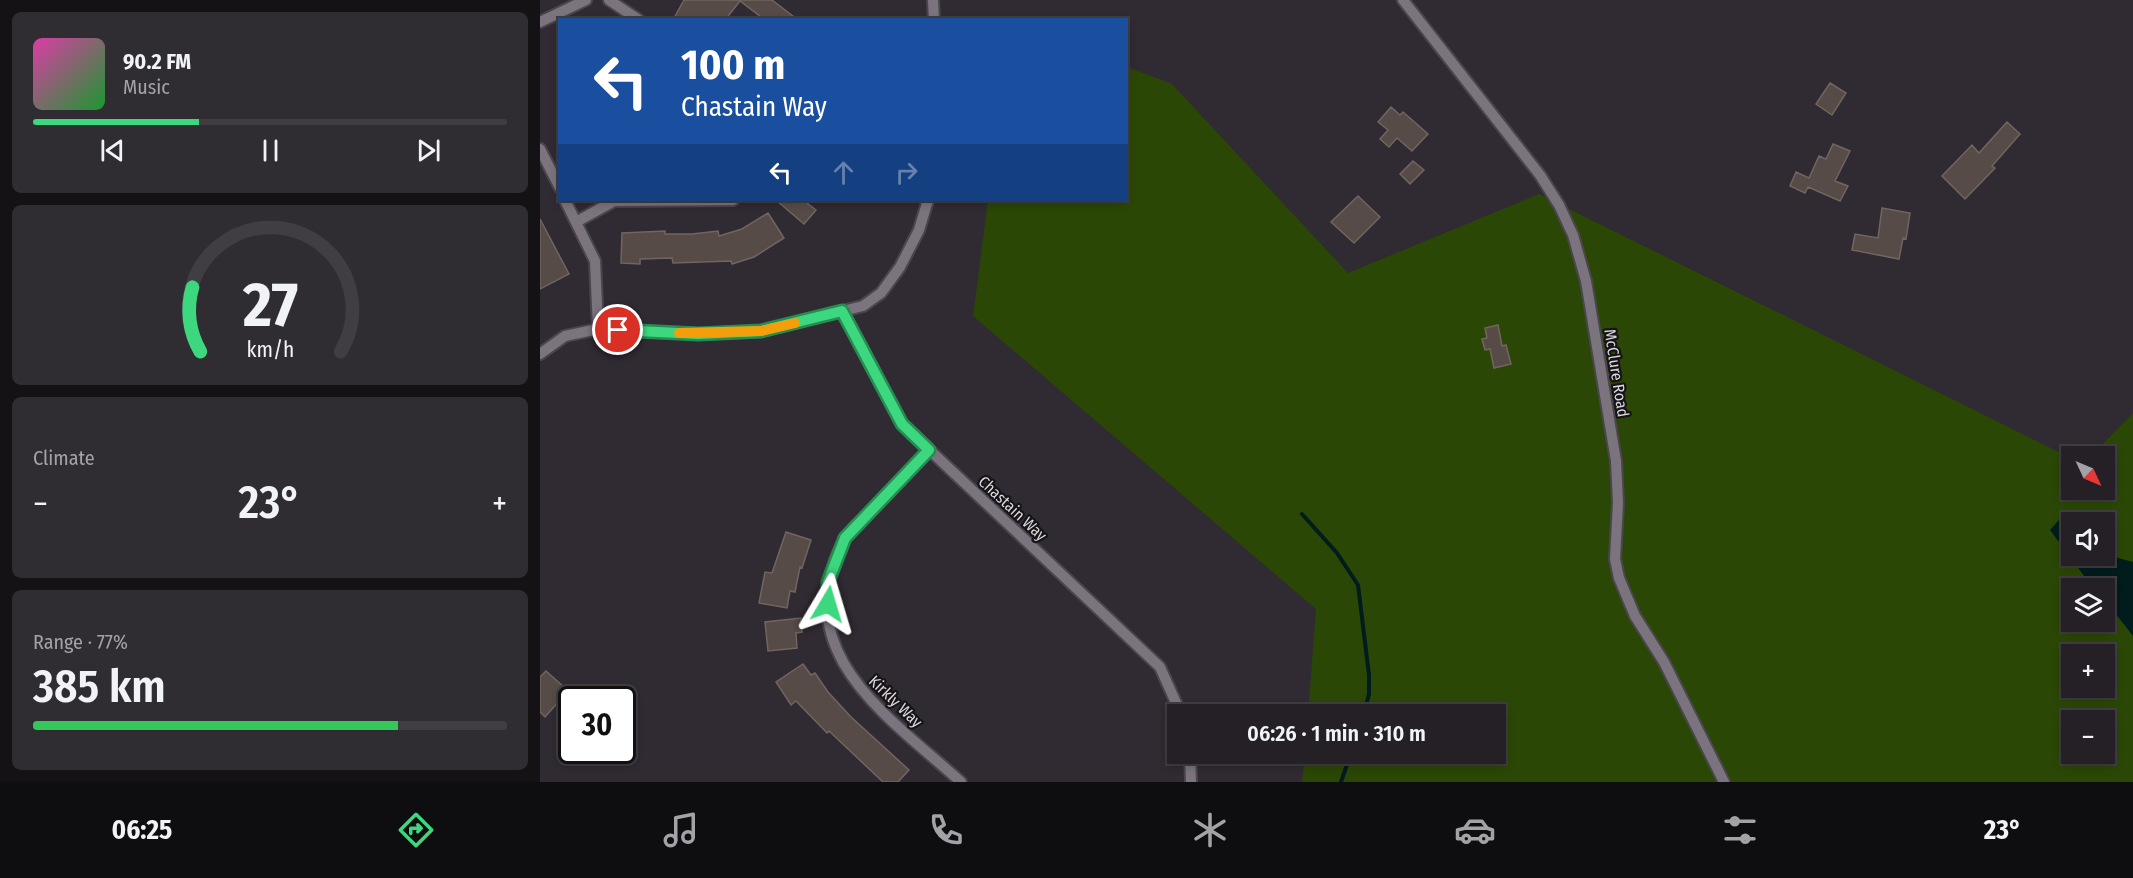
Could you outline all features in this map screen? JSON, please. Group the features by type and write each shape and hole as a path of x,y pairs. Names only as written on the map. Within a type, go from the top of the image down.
{"street":[{"path":"540,22 586,0"},
{"path":"609,0 636,18"},
{"path":"933,0 934,18"},
{"name":"McClure Road","path":"1404,0 1540,175 1559,205 1573,235 1586,280 1616,461 1618,503 1615,559 1618,578 1635,616 1664,662 1724,782"},
{"path":"540,149 558,184"},
{"path":"566,201 595,261 598,329"},
{"path":"576,222 614,201"},
{"path":"540,354 565,336 598,329 698,334 761,331 863,306 881,293 904,258 919,230 928,201"},
{"name":"Chastain Way","path":"842,311 902,424 1160,667 1177,704"},
{"name":"Kirkly Way","path":"929,450 845,538 828,582 827,627 845,668 864,694 961,782"},
{"path":"1190,764 1191,782"}],"green space":[{"path":"1128,67 1172,84 1348,273 1539,194 2061,453 2061,500 2115,500 2115,446 2101,446 2133,413 2133,782 1302,782 1304,764 1506,764 1506,704 1309,704 1316,609 973,316 988,201 1128,201"}],"shaded area":[{"path":"2061,520 2061,545 2050,530"},
{"path":"2115,556 2133,562 2133,636 2115,613 2115,578 2086,578 2077,566 2115,566"}],"building":[{"path":"684,0 772,0 795,18 762,18 740,1 727,18 674,18"},
{"path":"1830,83 1846,93 1832,115 1816,104"},
{"path":"1391,107 1400,115 1403,112 1428,134 1412,151 1397,138 1389,147 1380,139 1388,130 1378,122"},
{"path":"2007,122 2020,134 1992,166 1995,168 1965,199 1942,176 1972,145 1979,153"},
{"path":"1833,144 1850,151 1835,181 1848,186 1840,201 1808,187 1805,193 1790,186 1796,172 1809,178 1819,156 1826,159"},
{"path":"1413,161 1424,170 1410,184 1400,174"},
{"path":"1358,196 1380,217 1354,243 1331,222"},
{"path":"777,201 804,201 816,210 804,224"},
{"path":"1882,208 1910,213 1906,239 1903,238 1899,259 1852,250 1855,234 1878,238"},
{"path":"768,213 784,238 754,257 732,264 731,261 673,263 672,258 640,259 640,264 621,263 622,233 665,231 665,234 692,234 718,231 719,236 742,229"},
{"path":"540,219 569,274 540,289"},
{"path":"1498,325 1502,346 1506,345 1511,364 1494,368 1490,349 1485,350 1482,339 1487,338 1485,328"},
{"path":"786,532 811,540 802,568 800,567 795,592 790,591 787,608 759,603 765,572 772,573"},
{"path":"801,618 802,632 796,633 797,648 768,651 765,622"},
{"path":"803,664 811,675 815,673 828,692 851,717 909,770 898,782 883,782 829,731 827,733 796,701 791,705 776,682"},
{"path":"546,671 563,686 558,686 558,702 545,717 540,712 540,677"}],"waterway":[{"path":"1302,514 1337,553 1358,585 1369,675 1366,704"},
{"path":"1341,782 1347,764"}],"slow traffic":[{"path":"679,333 761,331 795,323"}],"route":[{"path":"618,330 698,334 761,331 842,311 902,424 929,450 845,538 828,582 828,604"}]}
